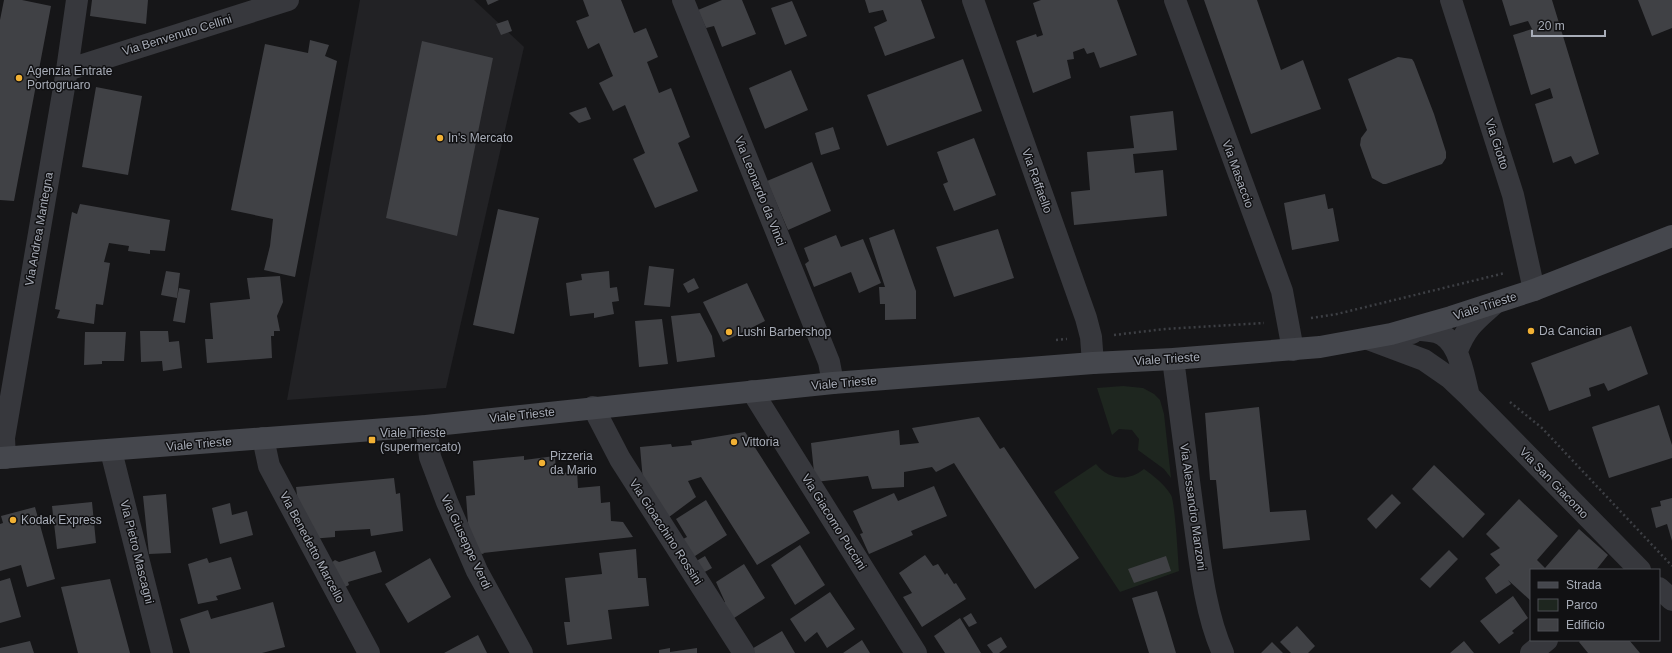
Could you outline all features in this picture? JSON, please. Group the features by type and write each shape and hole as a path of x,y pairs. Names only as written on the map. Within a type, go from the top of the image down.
{"main road":[{"name":"Viale Trieste","path":"2,458 111,451 426,426 833,383 1093,363 1293,350 1368,339 1410,329 1494,304 1672,236"}],"street":[{"name":"Via Andrea Mantegna","path":"2,458 4,438 67,70 77,0"},
{"name":"Via Benvenuto Cellini","path":"67,70 288,0"},
{"name":"Via Leonardo da Vinci","path":"683,0 829,362 833,383"},
{"name":"Via Raffaello","path":"973,0 1086,318 1091,337 1093,363"},
{"name":"Via Masaccio","path":"1175,0 1282,291 1293,350"},
{"name":"Via Giotto","path":"1451,0 1513,195 1534,290"},
{"path":"1457,351 1463,334 1494,304"},
{"name":"Via San Giacomo","path":"1424,360 1415,347 1410,329 1436,332 1446,338 1457,351 1469,396"},
{"name":"Via San Giacomo","path":"1368,339 1424,360 1450,378 1635,569"},
{"name":"Via Alessandro Manzoni","path":"1173,359 1200,557 1209,606 1218,642 1223,653"},
{"name":"Via Giacomo Puccini","path":"752,391 916,653"},
{"name":"Via Gioacchino Rossini","path":"593,408 620,459 744,653"},
{"name":"Via Giuseppe Verdi","path":"426,426 430,457 447,502 477,571 522,653"},
{"name":"Via Benedetto Marcello","path":"263,438 269,466 369,653"},
{"name":"Via Pietro Mascagni","path":"111,451 162,653"},
{"path":"1660,589 1672,600"},
{"path":"1531,653 1546,641"}],"path":[{"path":"1485,278 1494,304"},
{"path":"1507,399 1542,428 1672,566"}],"shaded area":[{"path":"360,0 474,0 524,47 446,388 287,400"}],"green space":[{"path":"1123,386 1143,388 1154,394 1160,400 1164,414 1171,478 1164,469 1138,450 1139,439 1132,430 1119,429 1112,435 1097,388"},
{"path":"1096,464 1107,473 1119,477 1132,476 1144,469 1159,480 1168,491 1171,495 1174,508 1179,571 1120,592 1054,492"}],"building":[{"name":"Agenzia Entrate Portogruaro","path":"4,0 22,0 51,6 14,201 0,200 0,20"},
{"path":"92,0 148,0 146,24 90,16"},
{"path":"486,0 499,0 488,5"},
{"path":"583,0 621,0 634,33 646,28 658,57 647,62 659,93 671,88 690,137 678,143 698,191 655,208 633,159 645,153 625,105 613,111 599,83 613,76 599,43 588,49 576,21 589,16"},
{"path":"722,0 742,0 756,34 722,47 714,26 706,28 698,10"},
{"path":"865,0 921,0 935,38 885,56 874,27 887,21 883,10 869,13"},
{"path":"1041,0 1117,0 1137,55 1100,68 1094,52 1087,54 1084,48 1073,52 1074,59 1067,60 1071,78 1033,93 1016,41 1036,34 1037,37 1043,35 1033,3"},
{"path":"1204,0 1257,0 1281,70 1303,60 1321,109 1251,134"},
{"path":"1502,0 1552,0 1599,154 1575,164 1571,156 1553,163 1535,104 1553,98 1550,88 1531,95 1513,35 1532,29 1528,21 1510,26"},
{"path":"1638,0 1672,0 1672,28 1652,36"},
{"path":"792,1 807,36 785,45 771,8"},
{"path":"508,20 512,31 501,35 496,24"},
{"path":"310,40 329,45 325,56 337,61 295,277 264,270 270,246 273,219 231,210 265,44 308,53"},
{"name":"In's Mercato","path":"422,41 493,58 457,236 386,218"},
{"path":"1398,57 1412,59 1414,62 1434,114 1446,152 1446,158 1442,164 1383,184 1372,178 1360,145 1361,138 1367,130 1348,79"},
{"path":"963,59 982,111 887,146 867,95"},
{"path":"791,70 808,110 765,129 749,88"},
{"path":"96,87 142,96 128,175 82,167"},
{"path":"586,107 591,119 579,123 569,113"},
{"path":"1173,111 1177,150 1133,154 1135,173 1163,170 1167,216 1074,225 1071,192 1090,190 1087,152 1134,148 1130,116"},
{"path":"833,127 840,149 821,155 815,133"},
{"path":"974,138 996,195 954,211 943,184 948,182 937,152"},
{"path":"812,162 831,211 788,230 767,181"},
{"path":"1325,194 1328,209 1333,208 1339,241 1292,250 1284,203"},
{"path":"80,204 170,220 165,251 150,250 150,254 128,251 129,246 109,243 104,262 110,263 103,305 96,304 94,324 57,318 60,310 55,309 72,212 77,214"},
{"path":"498,209 539,218 514,334 473,325"},
{"path":"894,229 916,291 916,319 885,320 885,304 880,304 879,287 885,287 869,238"},
{"path":"998,229 1014,278 954,297 936,247"},
{"path":"836,235 841,247 863,239 881,283 859,293 851,272 814,287 805,264 809,261 804,248"},
{"path":"649,266 674,269 670,307 644,305"},
{"path":"166,271 180,273 177,298 161,295"},
{"path":"609,271 610,288 617,287 619,301 612,302 614,314 594,318 594,313 570,316 566,283 582,280 581,274"},
{"path":"280,276 283,302 277,316 280,331 274,331 274,336 271,336 272,358 207,363 205,339 213,339 210,303 250,299 247,278"},
{"path":"694,278 699,288 688,293 683,284"},
{"path":"747,283 765,321 723,342 703,302"},
{"path":"179,288 190,290 185,323 173,321"},
{"path":"700,313 712,336 715,357 677,362 671,316"},
{"path":"662,319 668,364 639,367 635,321"},
{"path":"1631,326 1648,374 1608,391 1604,383 1589,388 1591,396 1549,411 1531,363"},
{"path":"140,331 168,331 169,342 179,341 182,368 163,371 162,361 141,362"},
{"path":"85,332 126,332 124,361 102,361 102,364 84,365"},
{"path":"1659,405 1672,445 1672,458 1609,478 1592,427"},
{"path":"1259,407 1270,512 1306,510 1310,540 1223,549 1216,480 1210,480 1205,413"},
{"path":"979,417 1000,449 1004,447 1079,558 1035,589 954,463 936,472 932,467 904,472 904,487 872,489 868,476 815,482 811,443 899,430 900,445 919,443 912,428"},
{"path":"745,432 810,533 757,565 701,477 688,481 696,497 665,520 643,481 640,447 671,444 672,447 692,445 691,441"},
{"path":"524,456 524,460 555,456 556,474 577,471 578,488 600,486 601,503 610,502 611,521 623,522 633,537 483,553 484,554 474,553 468,523 466,496 475,495 473,461"},
{"path":"1434,465 1485,514 1463,538 1412,489"},
{"path":"394,478 396,494 400,493 403,531 371,536 370,529 335,531 335,537 310,539 301,524 296,487"},
{"path":"934,486 947,516 911,531 913,535 869,554 860,534 863,533 853,511 894,493 898,501"},
{"path":"166,494 171,553 149,554 143,496"},
{"path":"1392,494 1401,503 1376,529 1367,519"},
{"path":"1672,498 1672,541 1667,524 1656,528 1651,508 1661,506 1660,501"},
{"path":"1519,499 1558,536 1537,560 1545,568 1579,529 1608,555 1597,569 1530,569 1530,600 1508,580 1511,584 1496,594 1485,578 1500,565 1490,554 1500,548 1486,534"},
{"path":"706,500 727,535 692,558 679,541 687,537 676,519"},
{"path":"92,502 96,543 57,549 52,506"},
{"path":"230,503 232,515 247,511 253,535 220,544 212,508"},
{"path":"35,507 55,579 27,587 21,565 0,571 0,524 3,523 1,516"},
{"path":"800,545 825,585 795,605 771,565"},
{"path":"636,549 638,578 646,578 649,606 608,610 612,639 567,645 564,622 570,622 565,578 602,574 599,553"},
{"path":"1449,550 1458,559 1430,588 1420,579"},
{"path":"375,551 382,572 348,582 349,585 339,590 327,566 335,560 339,562"},
{"path":"925,555 933,566 938,564 945,575 947,573 954,584 956,583 966,599 922,627 903,597 912,593 899,573"},
{"path":"705,556 712,568 701,574 693,563"},
{"path":"1166,556 1171,571 1134,583 1128,569"},
{"path":"231,557 241,589 216,596 218,600 198,604 188,564 207,558 209,563"},
{"path":"430,558 451,597 408,623 385,584"},
{"path":"744,564 765,598 731,620 721,604 725,602 716,582"},
{"path":"10,578 21,617 0,623 0,581"},
{"path":"110,579 130,653 78,653 61,587"},
{"path":"1157,591 1176,653 1149,653 1132,598"},
{"path":"830,592 855,629 827,648 817,632 805,642 790,619"},
{"path":"1513,596 1528,618 1512,631 1514,633 1499,644 1480,621"},
{"path":"273,602 285,647 262,653 190,653 180,619 208,610 211,619"},
{"path":"971,613 977,623 969,627 963,618"},
{"path":"960,618 981,653 945,653 934,636"},
{"path":"1297,626 1315,646 1308,653 1291,653 1280,642"},
{"path":"782,631 795,653 752,653 750,650"},
{"path":"478,635 487,653 444,653"},
{"path":"1001,637 1007,647 999,653 993,653 987,645"},
{"path":"862,640 870,653 843,653"},
{"path":"30,641 34,653 0,653 0,648"},
{"path":"1464,641 1474,653 1450,653"},
{"path":"1630,641 1640,653 1588,653 1579,642"},
{"path":"1272,642 1283,653 1261,653"},
{"path":"670,648 670,652 697,648 697,653 659,653 659,650"}],"place":[{"name":"Agenzia Entrate Portogruaro","path":"19,78"},
{"name":"In's Mercato","path":"440,138"},
{"name":"Da Cancian","path":"1531,331"},
{"name":"Lushi Barbershop","path":"729,332"},
{"name":"Viale Trieste (supermercato)","path":"372,440"},
{"name":"Vittoria","path":"734,442"},
{"name":"Pizzeria da Mario","path":"542,463"},
{"name":"Kodak Express","path":"13,520"}]}
